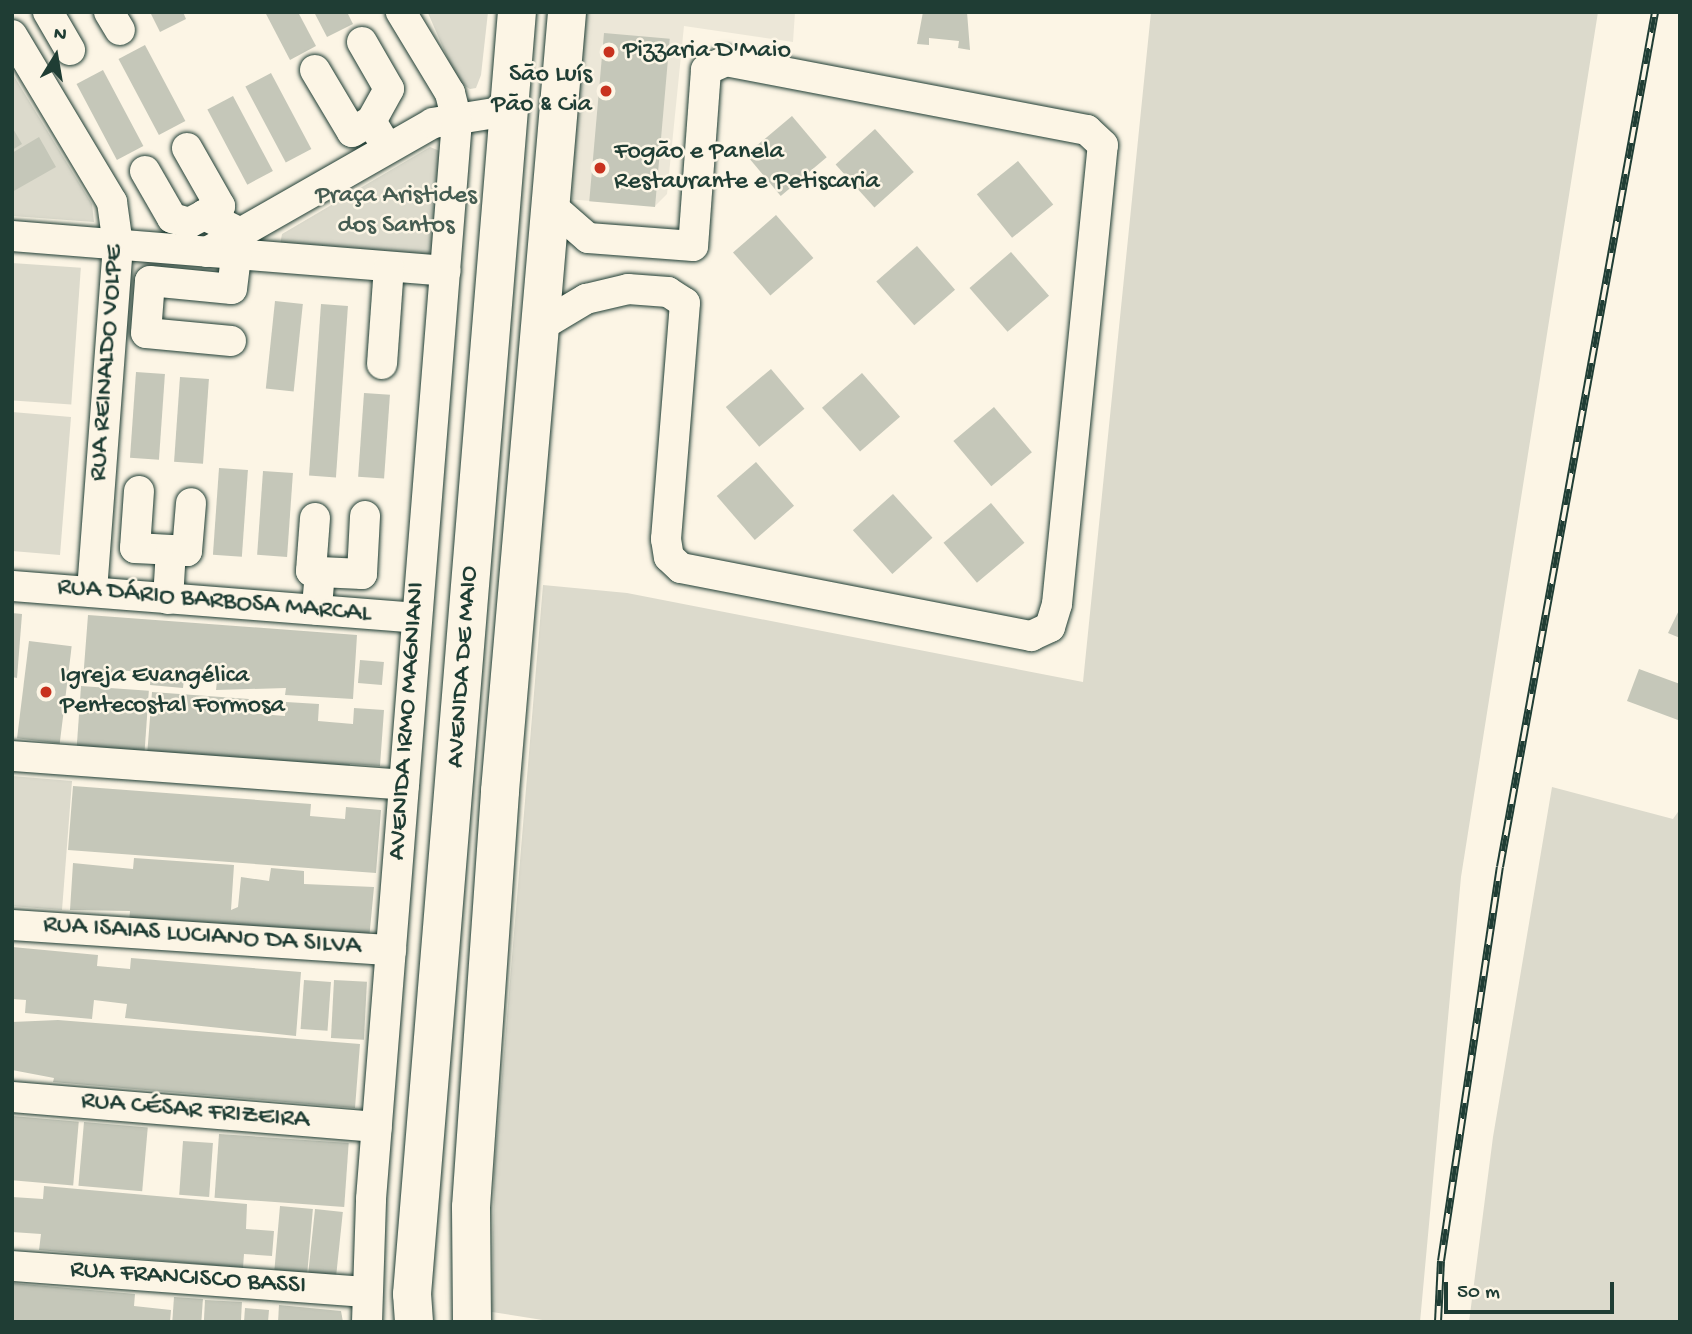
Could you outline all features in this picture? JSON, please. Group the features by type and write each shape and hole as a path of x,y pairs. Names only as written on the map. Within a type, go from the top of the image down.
{"main road":[{"name":"AVENIDA DE MAIO","path":"414,1322 412,1294 456,793 506,111 517,12"},
{"name":"AVENIDA DE MAIO","path":"472,1322 471,1206 500,791 567,12"},
{"path":"506,111 557,113"},
{"path":"456,793 500,791"}],"street":[{"path":"48,12 70,50"},
{"path":"401,12 450,93 457,121"},
{"name":"RUA REINALDO VOLPE","path":"12,35 112,202 118,245 92,592"},
{"path":"315,70 352,132 371,121 389,89 362,42"},
{"path":"539,327 586,299 628,289 668,292 685,303 666,526 670,557 681,568 1031,636 1050,627 1057,604 1103,145 1087,130 726,61 706,70 693,246 588,238 549,204"},
{"path":"12,236 206,252 238,243 387,148 433,123 457,121 482,111 506,111"},
{"path":"371,121 387,148"},
{"name":"AVENIDA IRMO MAGNIANI","path":"367,1322 364,1292 415,618 457,121"},
{"path":"145,171 172,218 190,223 220,206 187,148"},
{"path":"204,215 238,243 389,267 446,271"},
{"path":"232,341 146,332 150,281 233,289 238,243"},
{"path":"382,364 389,267"},
{"path":"139,491 135,548 187,551 191,503"},
{"path":"315,518 312,571 362,574 365,516"},
{"path":"168,599 171,550"},
{"path":"317,611 320,572"},
{"name":"RUA DÁRIO BARBOSA MARCAL","path":"12,586 415,618"},
{"path":"12,756 404,785"},
{"name":"RUA ISAIAS LUCIANO DA SILVA","path":"12,925 391,950"},
{"name":"RUA CÉSAR FRIZEIRA","path":"12,1097 377,1127"},
{"name":"RUA FRANCISCO BASSI","path":"12,1266 364,1292"}],"shaded area":[{"path":"586,12 795,12 793,42 684,26 667,194 655,206 566,199"}],"green space":[{"path":"488,12 481,75 476,88 470,89 458,82 428,13"},
{"path":"1151,12 1598,12 1461,877 1420,1322 555,1322 492,1312 494,1173 543,585 627,593 1083,682"},
{"path":"12,73 92,204 94,222 12,216"},
{"name":"Praça Aristides dos Santos","path":"430,147 440,151 442,161 433,247 428,255 280,245 282,234"},
{"path":"12,263 81,268 71,404 12,400"},
{"path":"12,412 71,417 60,555 12,551"},
{"path":"12,776 72,781 62,910 12,906"},
{"path":"1552,787 1673,819 1680,809 1680,1322 1469,1322 1493,1137"}],"building":[{"path":"150,12 183,12 186,19 160,32"},
{"path":"265,12 298,12 316,46 290,60"},
{"path":"314,12 347,12 353,24 327,37"},
{"path":"923,12 967,12 970,50 958,48 959,41 929,38 929,45 917,44"},
{"path":"604,33 670,39 655,207 589,201"},
{"path":"145,45 185,121 159,135 119,59"},
{"path":"103,70 143,146 117,160 77,84"},
{"path":"271,73 311,149 286,163 245,87"},
{"path":"233,96 273,171 247,185 207,110"},
{"path":"792,116 827,157 781,196 746,155"},
{"path":"12,127 22,144 12,150"},
{"path":"875,129 914,172 874,208 836,164"},
{"path":"39,137 56,167 12,192 12,153"},
{"path":"1018,161 1053,205 1012,238 977,194"},
{"path":"776,215 813,258 770,295 733,252"},
{"path":"917,246 955,290 914,325 876,281"},
{"path":"1011,252 1049,296 1008,332 969,288"},
{"path":"275,301 303,304 294,391 266,389"},
{"path":"321,304 348,306 336,477 309,476"},
{"path":"771,369 804,409 759,447 726,407"},
{"path":"136,372 165,374 159,460 130,458"},
{"path":"862,373 900,417 860,452 822,408"},
{"path":"180,377 209,379 203,464 174,462"},
{"path":"364,393 390,395 384,479 358,477"},
{"path":"994,407 1032,452 991,486 953,441"},
{"path":"756,462 794,506 755,540 717,496"},
{"path":"219,468 248,470 242,557 213,555"},
{"path":"263,471 293,473 287,557 257,555"},
{"path":"893,494 932,538 892,574 853,530"},
{"path":"991,503 1024,543 977,583 944,543"},
{"path":"1680,608 1680,638 1668,633"},
{"path":"12,613 22,614 17,678 12,677"},
{"path":"88,615 357,635 353,699 285,695 286,688 216,690 217,681 184,679 183,688 150,685 151,673 118,670 117,682 83,680"},
{"name":"Igreja Evangélica Pentecostal Formosa","path":"29,641 72,646 60,744 17,738"},
{"path":"360,660 384,662 382,685 358,683"},
{"path":"1639,669 1680,684 1678,720 1627,701"},
{"path":"81,686 149,691 144,755 77,750"},
{"path":"152,692 249,699 248,713 285,716 286,702 319,704 318,721 353,724 354,708 384,710 380,766 350,764 349,770 147,756"},
{"path":"73,786 311,804 310,816 345,819 346,807 381,810 376,873 68,850"},
{"path":"134,858 234,865 231,910 238,907 241,877 269,881 271,868 304,871 304,884 374,887 369,940 129,922 130,911 70,910 73,863 133,869"},
{"path":"12,947 98,955 97,966 130,969 131,958 301,972 296,1036 125,1018 127,1004 94,1000 92,1019 25,1013 26,1000 12,999"},
{"path":"304,980 331,982 328,1031 301,1029"},
{"path":"334,980 367,982 364,1040 331,1038"},
{"path":"58,1020 360,1044 355,1108 53,1082 54,1078 12,1070 12,1022"},
{"path":"12,1116 79,1122 73,1186 12,1180"},
{"path":"84,1122 148,1128 142,1191 78,1186"},
{"path":"219,1134 349,1143 344,1207 215,1198"},
{"path":"183,1141 213,1143 209,1197 179,1195"},
{"path":"44,1186 247,1204 246,1229 274,1231 272,1256 244,1254 243,1268 39,1250 41,1234 12,1232 12,1197 43,1199"},
{"path":"280,1206 313,1209 307,1273 274,1270"},
{"path":"315,1209 343,1212 336,1276 308,1273"},
{"path":"12,1283 135,1294 134,1306 171,1310 170,1322 12,1322"},
{"path":"174,1297 203,1299 201,1322 172,1322"},
{"path":"205,1300 242,1302 241,1322 204,1322"},
{"path":"279,1305 341,1311 343,1322 278,1322"},
{"path":"245,1308 269,1310 268,1322 244,1322"}],"railway":[{"path":"1438,1322 1441,1261 1500,867 1655,12"}],"place":[{"name":"Pizzaria D'Maio","path":"609,52"},
{"name":"São Luís Pão & Cia","path":"606,91"},
{"name":"Fogão e Panela Restaurante e Petiscaria","path":"600,168"},
{"name":"Igreja Evangélica Pentecostal Formosa","path":"46,692"}]}
